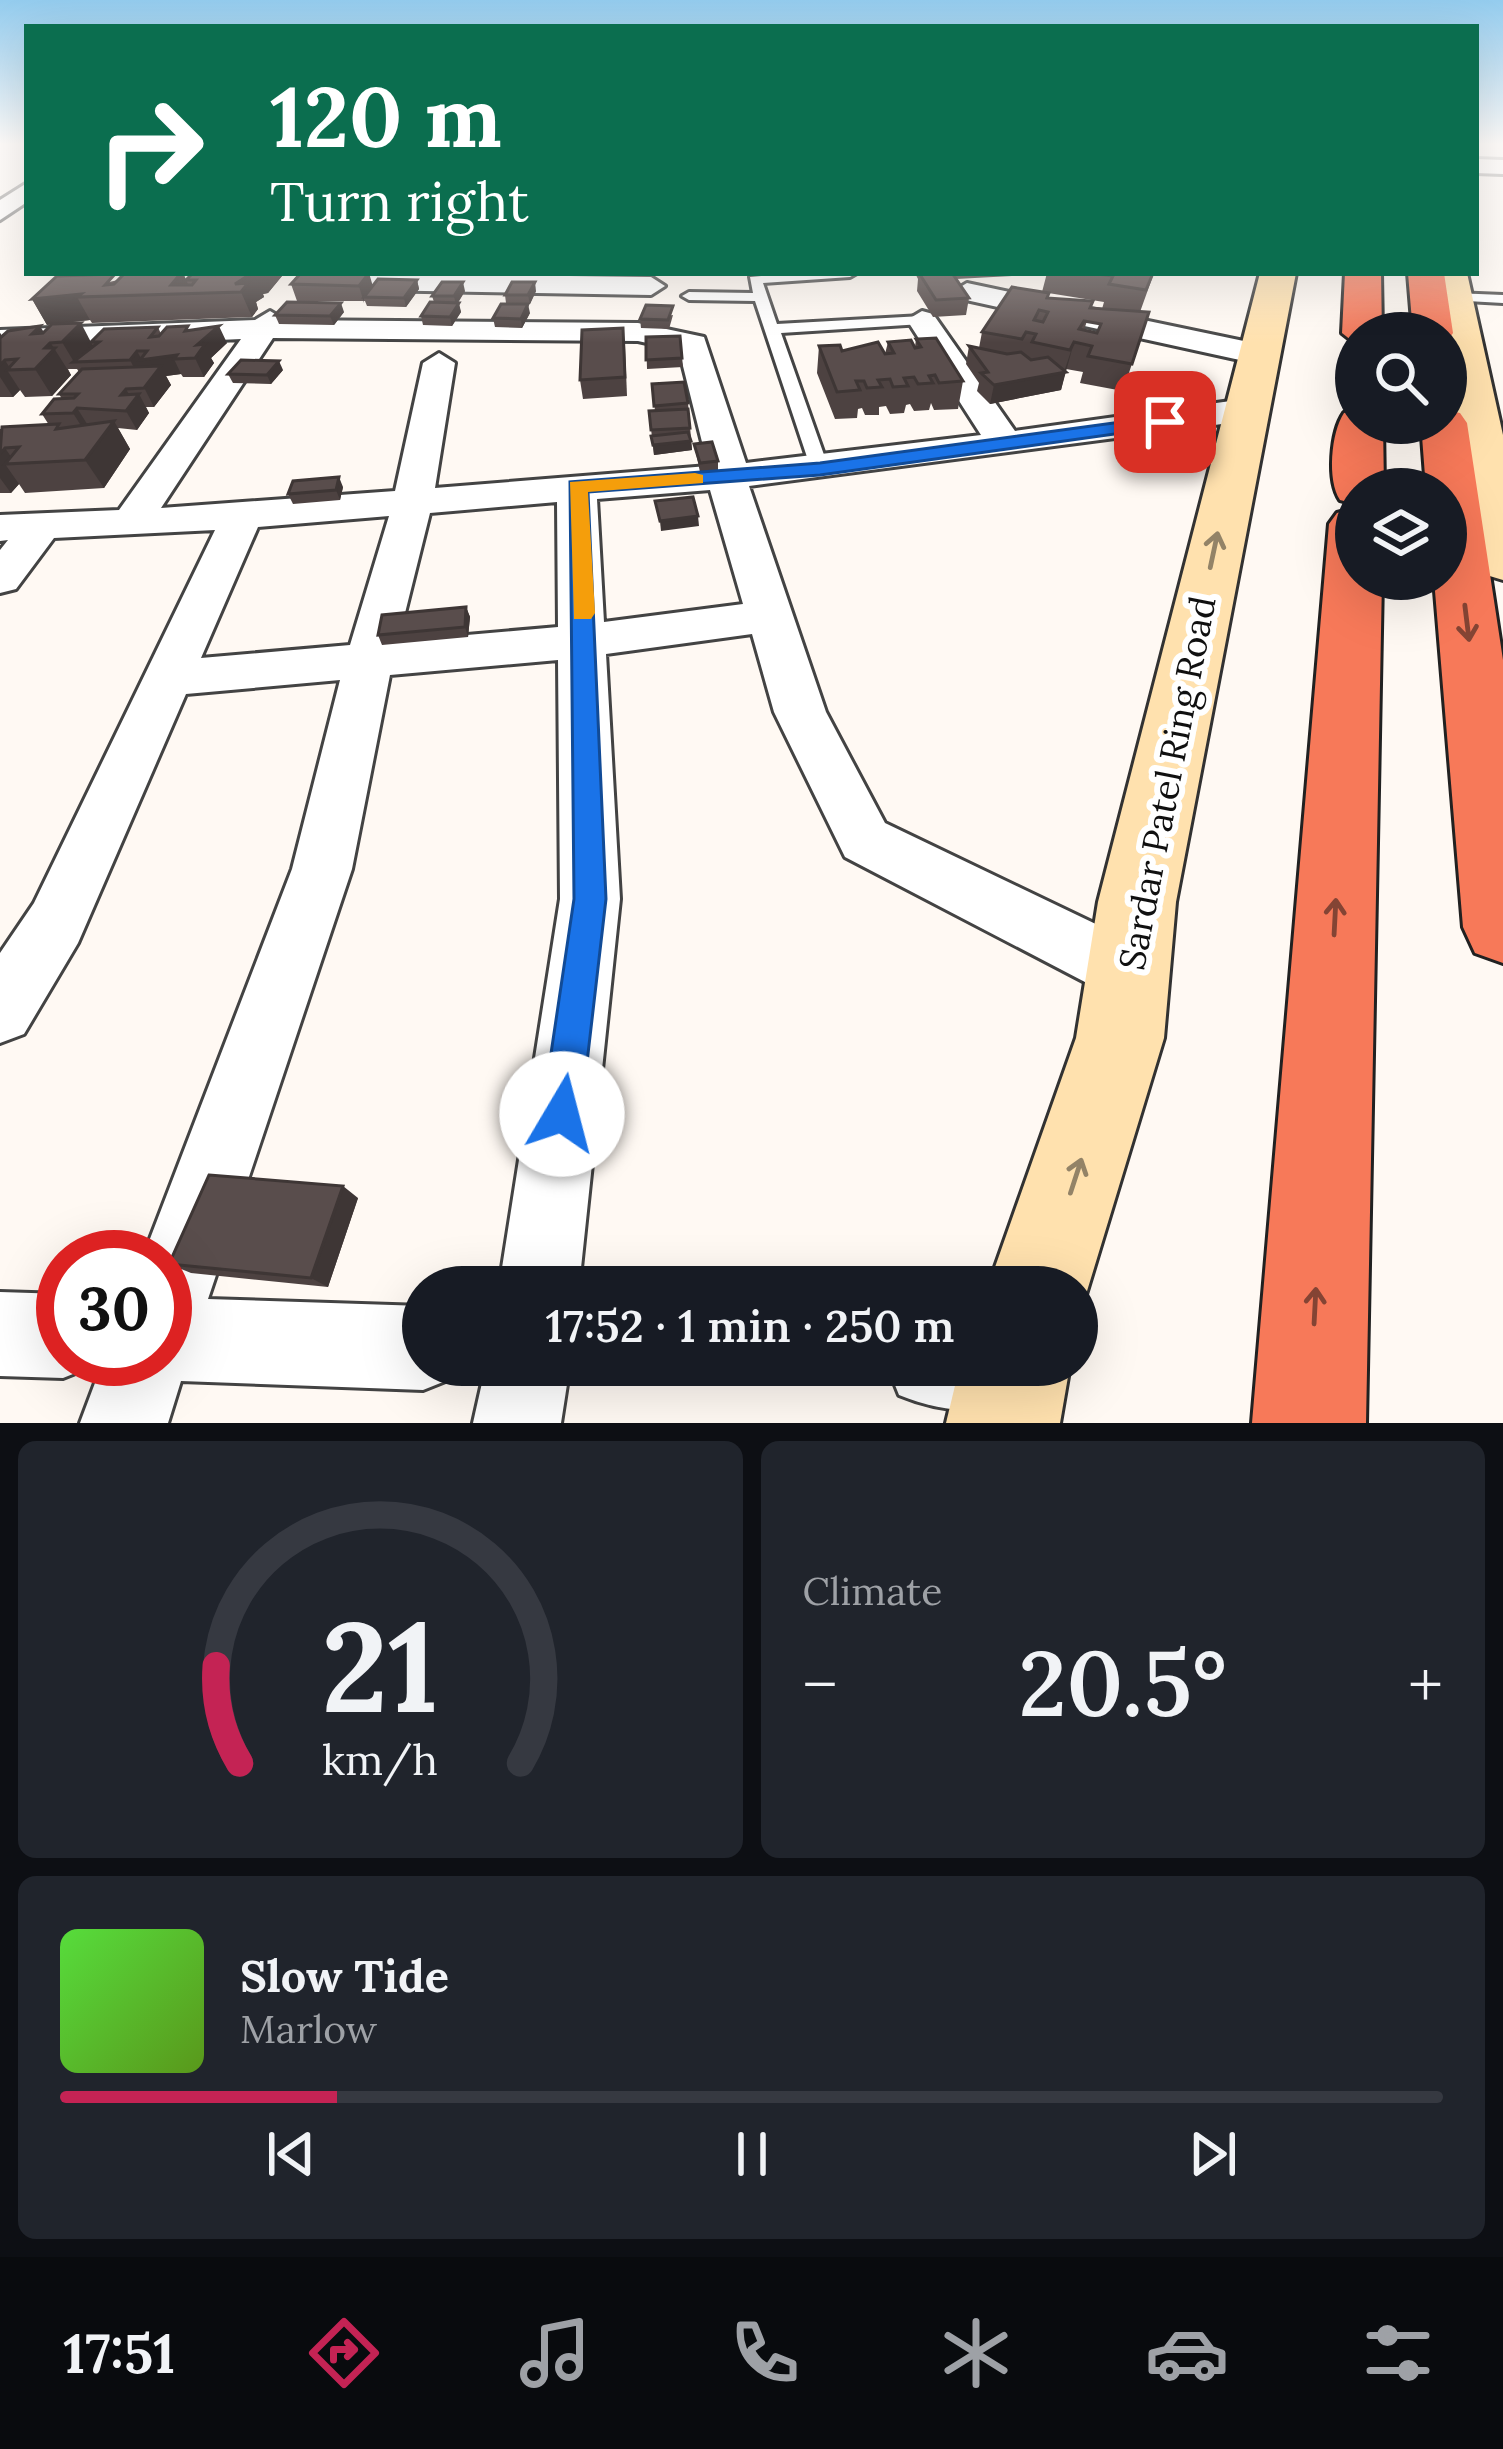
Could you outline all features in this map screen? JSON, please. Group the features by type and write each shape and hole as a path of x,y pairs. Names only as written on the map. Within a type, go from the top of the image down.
{"highway":[{"path":"1362,312 1363,276"},
{"path":"1446,444 1503,927"},
{"path":"1310,1423 1352,600"}],"street":[{"path":"131,522 261,329 314,276 651,286"},
{"path":"963,346 1033,276"},
{"name":"Sardar Patel Ring Road","path":"1036,1266 1120,1038 1137,902 1277,276"},
{"path":"967,292 1008,301 1252,382"},
{"path":"1441,294 1503,562"},
{"path":"922,320 1006,445"},
{"path":"0,340 261,329 638,332 693,344 728,464 726,477 800,712 865,841 1129,972"},
{"path":"192,1231 322,869 369,661 413,502 439,364"},
{"path":"0,579 21,527 242,516 820,469 1006,445 1252,382"},
{"path":"542,1266 590,899 578,487"},
{"path":"0,1011 56,923 242,516"},
{"path":"169,678 584,641 769,616"},
{"path":"0,1334 36,1335"},
{"path":"192,1340 402,1347"},
{"path":"124,1423 137,1386"},
{"path":"517,1423 524,1386"}],"lane":[{"path":"809,276 755,280 820,469"},
{"path":"1441,294 1503,299"},
{"path":"689,296 761,297"},
{"path":"772,329 922,320"}],"building":[{"path":"57,276 113,276 105,285 122,276 178,276 171,285 192,285 196,280 186,280 190,276 247,276 235,284 248,283 241,292 32,299"},
{"path":"298,276 367,276 359,286 291,284"},
{"path":"921,276 954,276 969,298 936,300"},
{"path":"1113,276 1152,276 1146,290 1109,284"},
{"path":"378,279 417,280 404,298 364,297"},
{"path":"442,282 463,282 454,296 432,296"},
{"path":"512,282 535,282 528,295 505,295"},
{"path":"1012,287 1049,293 1047,298 1093,301 1090,308 1149,312 1132,364 1088,356 1092,346 1074,342 1070,350 1032,342 1036,334 1026,332 1022,339 982,332","holes":["1039,310 1048,312 1043,322 1034,320","1084,321 1101,324 1097,333 1079,329"]},
{"path":"287,302 341,303 330,316 275,315"},
{"path":"430,302 459,303 450,317 421,316"},
{"path":"501,304 528,304 521,319 493,318"},
{"path":"646,305 673,306 668,320 640,319"},
{"path":"81,323 62,342 45,348 55,348 35,369 7,370 17,359 0,365 0,338 8,331 40,326 32,334 43,333 52,324"},
{"path":"188,326 185,331 219,326 197,345 205,344 195,358 174,359 177,355 140,360 147,351 137,351 130,360 73,362 99,342 91,342 104,329 158,327 150,337 159,336 167,327"},
{"path":"623,328 625,377 580,380 582,330"},
{"path":"680,336 682,358 646,360 646,337"},
{"path":"936,338 963,381 939,383 935,375 929,376 933,383 918,384 914,377 904,378 908,386 893,387 890,379 878,380 882,387 867,388 864,381 856,381 860,390 837,392 819,346 840,345 842,351 878,342 885,354 894,353 888,342 911,340 915,348 921,347 916,339"},
{"path":"969,346 1021,352 1031,360 1048,357 1066,372 994,385 981,373 988,372"},
{"path":"241,360 279,361 267,375 228,374"},
{"path":"161,366 144,388 126,389 121,395 139,394 126,411 77,408 73,413 42,414 54,399 78,394 59,394 82,369"},
{"path":"684,382 688,403 654,406 652,384"},
{"path":"688,409 690,428 651,430 649,411"},
{"path":"114,421 85,460 5,464 19,447 5,448 0,454 2,427 59,424 56,429"},
{"path":"688,432 691,441 653,445 651,436"},
{"path":"712,442 718,461 700,463 694,444"},
{"path":"339,477 336,490 288,494 293,481"},
{"path":"693,497 698,516 660,521 655,501"},
{"path":"466,607 465,627 378,635 382,615"},
{"path":"209,1175 343,1186 311,1278 192,1266 192,1230 184,1230"}],"slow traffic":[{"path":"583,613 578,487 695,479"}],"route":[{"path":"562,1114 590,899 578,487 820,469 1165,422"}]}
